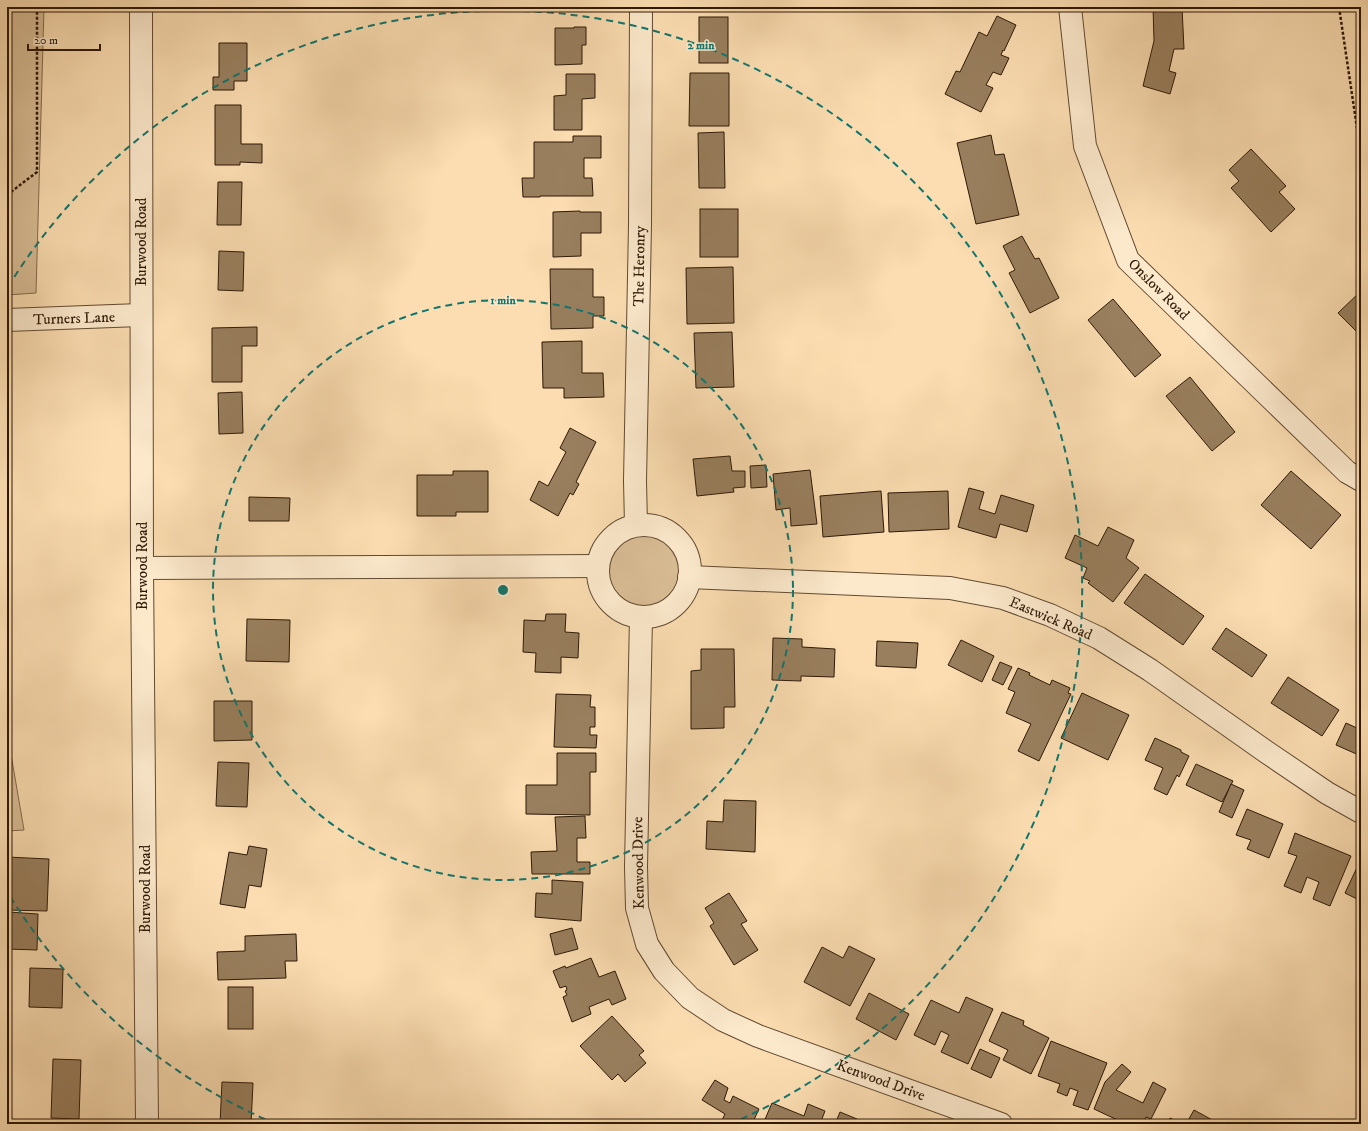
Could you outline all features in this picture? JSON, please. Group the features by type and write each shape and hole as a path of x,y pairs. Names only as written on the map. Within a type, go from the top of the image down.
{"street":[{"name":"Burwood Road","path":"141,7 140,315 147,1124"},
{"name":"The Heronry","path":"636,525 635,481 640,225 641,7"},
{"name":"Onslow Road","path":"1070,7 1085,146 1128,260 1347,472 1361,480"},
{"name":"Turners Lane","path":"7,320 140,315"},
{"path":"636,525 657,526 672,535 679,541 688,556 690,568 688,583 678,603 656,616 635,617 622,612 610,603 603,594 597,574 598,566 600,555 608,541 617,533 636,525"},
{"path":"142,568 598,566"},
{"name":"Eastwick Road","path":"689,576 950,588 1003,598 1050,615 1099,638 1150,670 1327,793 1361,812"},
{"name":"Kenwood Drive","path":"641,616 636,867 637,908 647,944 664,971 690,998 723,1020 758,1036 1001,1124"}],"path":[{"path":"7,196 37,172 37,7"},
{"path":"1339,7 1357,128 1361,134"}],"shaded area":[{"path":"7,7 44,7 36,293 7,295"},
{"path":"1356,7 1361,7 1361,77"},
{"path":"644,533 669,542 681,557 682,577 675,595 661,607 644,610 623,604 608,590 607,567 610,554 619,543 628,537"},
{"path":"7,731 24,830 7,831"}],"building":[{"path":"1153,7 1182,7 1184,49 1174,49 1169,71 1176,73 1170,94 1143,86 1154,41"},
{"path":"997,16 1016,25 1001,55 1009,58 1001,75 993,72 986,85 993,88 981,112 945,94 956,71 960,72 979,32 987,36"},
{"path":"699,17 728,17 728,63 699,63"},
{"path":"586,27 586,45 582,45 582,64 555,65 555,28"},
{"path":"219,43 247,43 247,81 234,81 234,90 213,90 213,77 219,77"},
{"path":"690,73 729,73 729,126 689,126"},
{"path":"566,74 595,74 595,98 582,99 582,130 554,130 554,96 566,95"},
{"path":"215,105 241,105 241,144 262,144 262,163 240,162 240,165 215,165"},
{"path":"724,132 725,188 699,188 698,133"},
{"path":"991,135 995,155 1004,154 1019,215 976,224 957,143"},
{"path":"573,136 601,136 601,158 584,158 584,178 592,178 593,196 523,197 522,178 534,178 534,142 573,142"},
{"path":"1251,149 1286,186 1279,192 1295,209 1271,232 1231,188 1239,181 1229,170"},
{"path":"218,182 242,182 241,225 217,225"},
{"path":"700,209 738,209 738,257 700,257"},
{"path":"553,212 601,212 601,233 581,233 581,256 553,257"},
{"path":"1022,236 1035,259 1039,258 1059,298 1030,313 1009,273 1015,270 1003,246"},
{"path":"219,251 244,252 243,291 218,290"},
{"path":"733,267 734,323 687,324 686,268"},
{"path":"550,269 593,269 593,297 604,297 604,316 593,316 593,328 551,329"},
{"path":"1361,291 1361,336 1338,313"},
{"path":"1113,299 1161,355 1135,377 1088,320"},
{"path":"257,327 257,346 242,346 242,382 212,382 212,328"},
{"path":"732,332 734,387 696,388 694,333"},
{"path":"582,341 582,373 603,373 604,397 564,398 564,388 543,388 542,342"},
{"path":"1190,377 1235,432 1212,451 1166,396"},
{"path":"242,392 243,433 219,434 218,393"},
{"path":"570,428 596,442 576,482 579,484 573,495 570,493 558,516 530,500 539,481 548,486 566,452 560,448"},
{"path":"730,456 732,471 745,471 745,487 733,488 734,492 697,496 693,459"},
{"path":"766,465 767,487 751,488 750,466"},
{"path":"810,470 817,524 791,526 790,508 776,510 773,474"},
{"path":"453,471 488,471 488,512 456,512 456,516 417,516 417,475 453,475"},
{"path":"1291,471 1341,515 1311,549 1261,505"},
{"path":"969,488 984,492 979,509 995,514 1001,495 1034,505 1027,532 1000,524 996,538 958,527"},
{"path":"881,491 884,532 823,537 820,496"},
{"path":"948,491 949,529 889,532 888,493"},
{"path":"249,497 290,498 289,521 249,521"},
{"path":"1108,527 1134,540 1126,558 1139,568 1113,602 1088,583 1090,581 1083,578 1087,568 1065,558 1075,535 1098,546"},
{"path":"1145,574 1204,616 1183,645 1124,603"},
{"path":"546,614 566,614 565,632 579,633 578,658 561,657 561,673 535,672 536,653 523,652 524,620 545,621"},
{"path":"247,619 290,620 289,662 246,661"},
{"path":"1226,628 1267,655 1252,677 1212,649"},
{"path":"773,638 802,639 802,647 835,649 834,677 801,676 801,681 772,680"},
{"path":"961,640 994,656 982,682 948,665"},
{"path":"877,641 918,643 916,668 876,666"},
{"path":"701,649 734,649 735,707 724,707 724,728 691,729 691,671 701,670"},
{"path":"1000,662 1012,667 1003,685 992,680"},
{"path":"1018,668 1030,673 1029,675 1050,685 1052,680 1070,688 1068,693 1071,694 1039,761 1018,751 1031,724 1006,713 1015,692 1008,689"},
{"path":"1288,677 1339,710 1322,736 1271,703"},
{"path":"1082,693 1129,715 1108,760 1061,738"},
{"path":"556,694 591,695 590,707 595,707 595,727 590,727 590,735 597,735 596,748 554,747"},
{"path":"214,701 252,701 252,740 214,741"},
{"path":"1346,723 1359,729 1361,725 1361,756 1336,745"},
{"path":"1155,738 1181,750 1181,752 1189,756 1179,777 1177,775 1167,795 1154,789 1163,768 1145,760"},
{"path":"557,753 596,753 596,772 590,772 590,815 526,814 526,785 557,785"},
{"path":"218,762 249,763 247,807 216,806"},
{"path":"1196,764 1233,781 1222,802 1186,785"},
{"path":"1231,784 1244,790 1232,818 1219,812"},
{"path":"724,800 756,801 755,852 706,849 707,821 723,822"},
{"path":"1247,809 1283,824 1269,858 1247,849 1251,840 1236,835"},
{"path":"585,816 586,838 577,838 577,862 590,862 590,874 532,874 531,852 557,851 555,817"},
{"path":"1295,833 1351,856 1330,906 1313,899 1319,882 1307,877 1301,893 1284,886 1297,856 1288,853"},
{"path":"249,846 267,849 261,887 249,885 245,908 220,904 229,852 247,855"},
{"path":"7,857 49,859 47,911 7,910"},
{"path":"1360,861 1361,862 1361,901 1345,893"},
{"path":"552,880 583,882 581,921 535,917 536,893 552,894"},
{"path":"729,893 747,921 741,924 758,950 734,965 710,926 714,923 705,908"},
{"path":"8,912 38,914 37,950 7,949"},
{"path":"572,928 578,949 555,955 550,934"},
{"path":"296,934 297,961 285,961 286,978 218,980 217,952 245,951 245,936"},
{"path":"849,946 875,959 850,1006 804,982 822,947 843,958"},
{"path":"591,958 599,977 615,971 626,999 612,1005 609,999 589,1007 591,1014 572,1022 563,997 567,995 565,991 567,990 566,986 560,988 553,971 565,966 566,968"},
{"path":"30,968 63,969 62,1008 29,1007"},
{"path":"228,987 253,987 253,1029 228,1029"},
{"path":"869,993 909,1014 896,1040 856,1019"},
{"path":"966,997 993,1009 968,1064 941,1052 949,1035 941,1031 935,1045 914,1035 931,1000 959,1013"},
{"path":"1002,1012 1024,1021 1023,1025 1049,1038 1031,1074 1003,1060 1008,1050 989,1041"},
{"path":"612,1016 644,1051 639,1055 646,1063 625,1082 618,1074 612,1080 580,1046"},
{"path":"1051,1041 1107,1063 1088,1110 1073,1105 1078,1091 1070,1088 1067,1096 1057,1092 1060,1084 1038,1076"},
{"path":"980,1049 1000,1058 991,1078 971,1069"},
{"path":"53,1059 81,1060 79,1119 51,1118"},
{"path":"1122,1064 1131,1072 1116,1090 1143,1103 1153,1082 1166,1089 1151,1119 1146,1117 1143,1124 1126,1124 1094,1109 1105,1082"},
{"path":"715,1080 728,1088 724,1100 730,1103 733,1096 759,1109 752,1124 720,1124 725,1114 702,1100"},
{"path":"222,1082 253,1083 251,1124 220,1124"},
{"path":"772,1103 804,1116 808,1104 825,1111 820,1124 763,1124"},
{"path":"1194,1110 1216,1122 1215,1124 1186,1124"},
{"path":"840,1112 857,1119 855,1124 835,1124"},
{"path":"1170,1118 1182,1124 1167,1124"}]}
